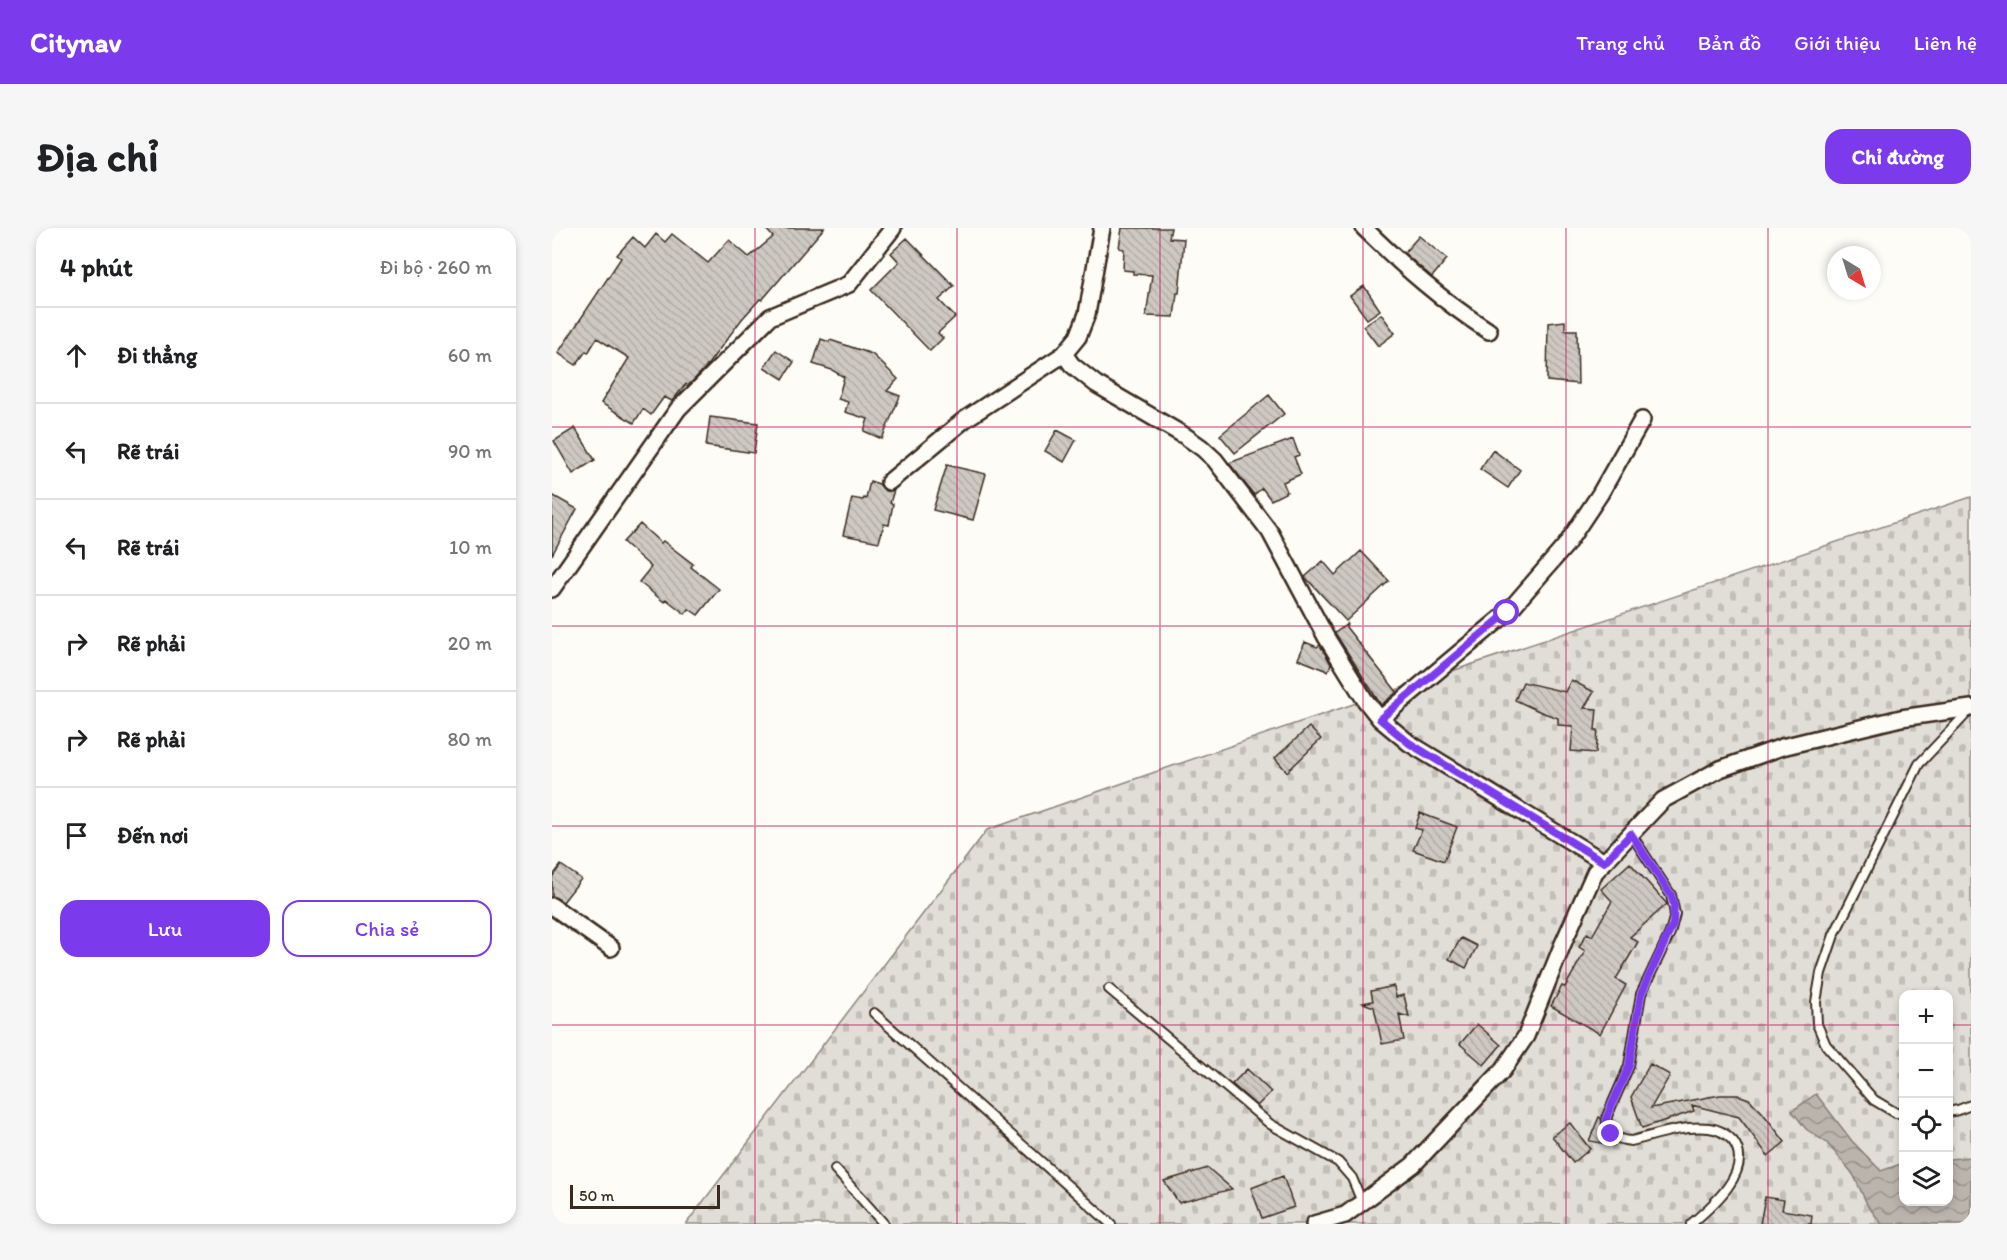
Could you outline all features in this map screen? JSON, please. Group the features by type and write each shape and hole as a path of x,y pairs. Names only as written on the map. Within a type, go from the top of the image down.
{"street":[{"path":"552,588 678,409 770,317 849,284 893,228"},
{"path":"889,482 964,420 1064,354 1078,337 1087,314 1102,228"},
{"path":"1364,228 1415,277 1456,310 1489,331"},
{"path":"1064,354 1072,365 1096,384 1185,436 1215,460 1270,532 1326,637 1365,700 1380,719 1409,743 1604,862"},
{"path":"1380,719 1507,613 1528,590 1566,545 1600,494 1642,420"},
{"path":"1314,1224 1345,1219 1362,1202 1413,1165 1503,1070 1526,1036 1595,872 1663,800 1720,769 1782,747 1900,718 1971,708"},
{"path":"552,906 611,948"}],"lane":[{"path":"1899,1113 1874,1100 1826,1045 1817,1024 1816,1002 1834,935 1912,777 1931,749 1971,708"},
{"path":"1631,834 1671,895 1675,914 1670,933 1641,994 1629,1066 1607,1116 1606,1124 1611,1134 1631,1141 1683,1129 1710,1128 1728,1135 1738,1151 1738,1161 1730,1184 1715,1203 1691,1224"},
{"path":"1110,990 1270,1124 1338,1162 1352,1178 1362,1202"},
{"path":"874,1013 1111,1224"},
{"path":"1953,1111 1971,1105"},
{"path":"835,1169 884,1224"}],"green space":[{"path":"1971,497 1971,1224 686,1224 987,830 1306,720"}],"water":[{"path":"1816,1094 1852,1141 1881,1171 1899,1164 1899,1206 1953,1206 1953,1159 1971,1157 1971,1224 1882,1224 1868,1206 1853,1174 1827,1143 1806,1129 1792,1111"}],"building":[{"path":"765,228 824,228 762,300 760,299 742,319 706,367 688,386 686,384 672,401 664,397 651,415 643,409 634,423 601,403 629,358 597,338 588,353 586,351 576,365 558,353 621,258 617,255 633,237 645,248 656,234 665,242 672,234 708,263 729,240 749,257 773,237"},
{"path":"1122,228 1171,228 1169,238 1184,239 1179,293 1177,293 1174,317 1146,316 1152,275 1133,274 1133,271 1123,270 1124,249 1119,248"},
{"path":"1419,236 1447,259 1432,277 1404,253"},
{"path":"907,238 954,286 939,300 955,317 938,333 943,338 930,351 871,290 899,262 891,253"},
{"path":"1364,286 1380,310 1367,319 1350,296"},
{"path":"1381,314 1395,333 1378,346 1363,326"},
{"path":"1565,321 1565,330 1577,330 1578,384 1547,381 1548,323"},
{"path":"821,339 872,354 898,379 887,391 900,396 882,439 864,431 868,419 845,412 848,402 838,399 844,377 832,370 813,364"},
{"path":"776,350 794,362 783,379 764,367"},
{"path":"1269,395 1284,414 1235,453 1220,435"},
{"path":"710,417 758,423 754,453 706,446"},
{"path":"575,428 595,460 573,474 554,441"},
{"path":"1057,430 1076,440 1064,462 1045,451"},
{"path":"1293,439 1299,455 1294,457 1301,474 1283,482 1287,492 1271,500 1262,488 1254,495 1229,463"},
{"path":"1493,450 1520,470 1508,488 1480,469"},
{"path":"947,465 986,474 973,520 933,510"},
{"path":"870,481 879,484 885,491 894,490 890,503 893,504 889,525 884,524 879,542 843,535 852,498 866,499"},
{"path":"552,495 577,509 552,555"},
{"path":"640,524 661,543 663,541 693,564 691,567 719,589 698,615 689,609 685,614 666,599 664,602 639,582 651,567 623,542"},
{"path":"1361,551 1389,581 1346,621 1305,577 1323,561 1335,575"},
{"path":"1347,624 1346,627 1397,692 1381,705 1335,633"},
{"path":"1305,642 1317,647 1320,645 1331,664 1328,671 1298,659"},
{"path":"1571,680 1594,692 1584,708 1597,709 1596,753 1571,751 1573,726 1558,725 1558,718 1515,700 1523,682 1565,692"},
{"path":"1309,727 1321,739 1287,772 1275,758"},
{"path":"1420,813 1457,827 1444,861 1413,850 1422,830 1415,828"},
{"path":"1630,863 1667,904 1630,937 1638,942 1616,979 1626,985 1600,1034 1551,1006 1562,986 1565,987 1585,951 1579,947 1587,933 1592,936 1612,901 1601,889"},
{"path":"561,865 581,879 563,902 552,896 552,877"},
{"path":"1461,938 1477,946 1466,968 1449,959"},
{"path":"1394,986 1396,997 1404,995 1409,1017 1399,1014 1404,1040 1382,1044 1374,1007 1363,1003 1373,1001 1371,991"},
{"path":"1477,1024 1501,1045 1484,1065 1460,1044"},
{"path":"1650,1064 1670,1075 1651,1108 1720,1095 1738,1095 1749,1099 1762,1112 1785,1142 1768,1156 1739,1117 1692,1105 1694,1111 1642,1128 1631,1097"},
{"path":"1247,1069 1271,1092 1257,1106 1232,1084"},
{"path":"1599,1117 1604,1133 1614,1145 1589,1141"},
{"path":"1570,1123 1590,1149 1573,1163 1552,1136"},
{"path":"1208,1168 1232,1189 1179,1203 1164,1181"},
{"path":"1283,1176 1294,1207 1262,1218 1251,1188"},
{"path":"1765,1197 1784,1200 1782,1210 1812,1215 1811,1224 1760,1224"}],"route":[{"path":"1507,613 1380,719 1409,743 1604,862 1631,834 1664,882 1674,905 1673,924 1641,994 1633,1052 1607,1116 1606,1124 1611,1134"}]}
